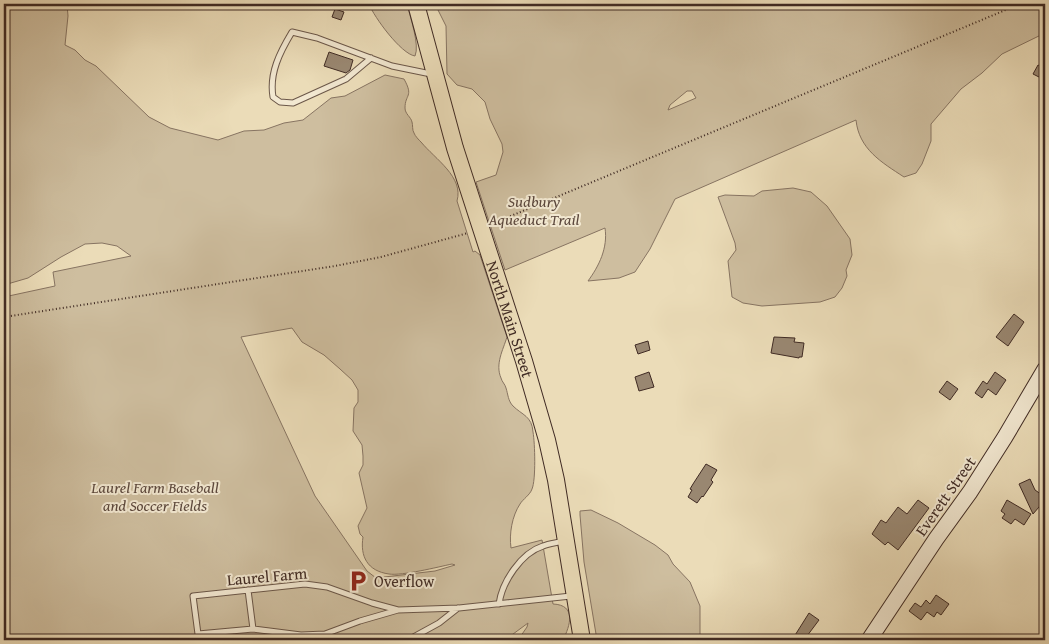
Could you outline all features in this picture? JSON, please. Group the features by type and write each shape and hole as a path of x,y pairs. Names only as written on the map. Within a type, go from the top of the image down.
{"main road":[{"name":"North Main Street","path":"416,4 434,74 480,228 547,440 582,640"}],"street":[{"name":"Everett Street","path":"869,640 936,538 970,492 1045,369"}],"lane":[{"path":"371,58 346,79 293,103 280,102 273,97 272,82 276,62 292,32 317,38 371,58 392,66 434,74"},
{"path":"499,604 505,585 529,554 544,545 566,541"},
{"name":"Laurel Farm","path":"398,610 316,584 290,585 194,596 198,634 253,629 301,635 324,634 398,610 459,608 575,596"},
{"path":"248,590 253,629"},
{"path":"408,640 439,623 459,608"},
{"path":"324,634 328,640"}],"path":[{"path":"4,317 335,266 425,246 480,228 1020,4"}],"green space":[{"name":"Laurel Farm Baseball and Soccer Fields","path":"4,4 67,4 68,16 65,45 96,66 149,117 170,128 218,140 244,131 264,130 284,123 303,120 331,98 345,96 385,75 404,79 409,92 405,103 405,110 411,120 413,132 447,169 456,184 458,192 457,201 473,252 475,251 480,255 507,337 500,357 499,373 511,404 531,422 535,452 533,484 531,491 520,504 515,514 510,543 511,548 542,540 553,604 561,605 569,612 568,629 563,640 518,640 528,623 505,640 4,640 4,297 55,286 53,272 131,256 117,246 102,243 85,244 28,278 4,285","holes":["292,328 302,342 324,355 352,380 358,390 358,402 354,408 353,431 362,445 363,465 359,473 367,508 358,526 363,537 362,544 367,562 375,570 389,574 402,574 455,565 435,571 376,578 367,571 315,496 241,337"]},
{"path":"369,4 407,4 415,38 415,56 409,54 396,42 382,26"},
{"name":"Sudbury Aqueduct Trail","path":"435,4 1045,4 1045,33 1002,54 961,89 931,124 931,141 922,164 916,173 904,177 872,154 862,139 856,120 675,199 650,249 635,272 619,278 588,281 596,269 604,250 605,228 505,270 476,182 496,175 503,152 502,144 490,119 485,102 472,89 457,85 447,74 446,26","holes":["687,91 692,91 696,98 668,110 670,105"]},
{"path":"793,188 811,192 827,206 850,239 852,255 842,288 835,297 820,302 762,306 743,303 732,297 728,261 736,250 718,197 725,195 754,196 762,191"},
{"path":"591,510 618,523 668,555 673,564 690,582 700,606 700,640 597,640 584,562 580,515 580,511"}],"building":[{"path":"335,9 344,12 341,20 332,17"},
{"path":"329,52 353,60 350,70 346,73 324,66"},
{"path":"1038,65 1045,68 1045,80 1033,74"},
{"path":"1014,314 1024,322 1008,346 996,337"},
{"path":"774,337 795,338 794,342 804,343 802,357 771,353"},
{"path":"648,341 650,350 638,354 635,345"},
{"path":"649,372 654,387 639,391 635,377"},
{"path":"995,372 1006,380 996,395 988,389 982,398 975,393 983,381 987,384"},
{"path":"947,381 958,389 950,400 939,392"},
{"path":"706,464 717,470 711,480 713,482 697,503 688,497 692,490 690,489"},
{"path":"1030,479 1035,490 1045,497 1045,500 1033,514 1019,484"},
{"path":"918,500 929,508 898,550 888,542 885,545 872,534 881,520 886,523 898,507 907,514"},
{"path":"1007,500 1031,514 1024,525 1015,519 1011,524 1002,518 1005,514 1001,511"},
{"path":"936,595 949,604 941,615 937,612 934,617 927,612 921,620 909,611 915,603 921,607 926,600 930,604"},
{"path":"809,613 819,620 804,640 792,640"}],"place":[{"name":"Overflow","path":"358,581"}]}
